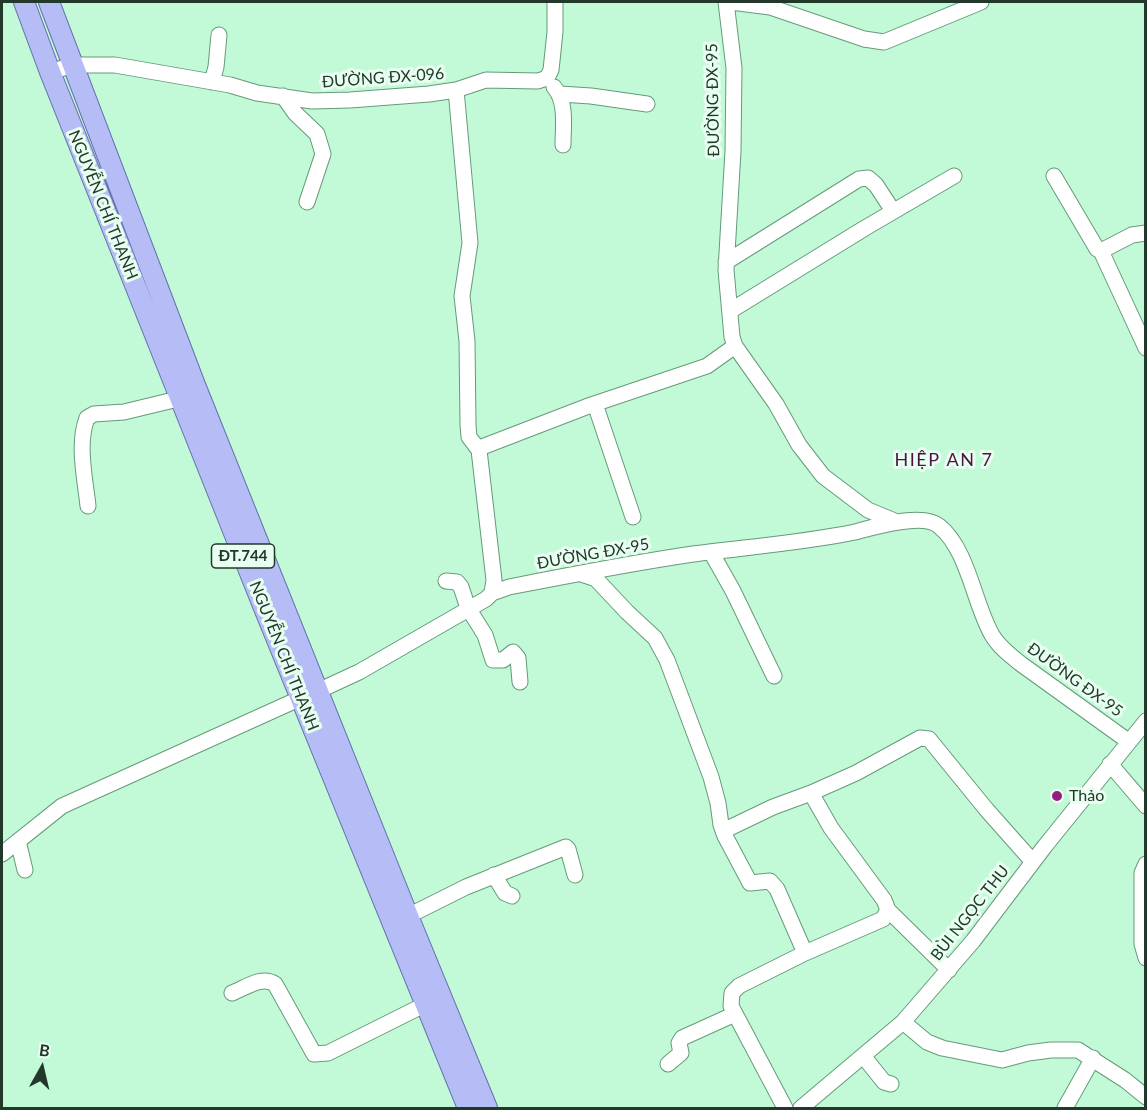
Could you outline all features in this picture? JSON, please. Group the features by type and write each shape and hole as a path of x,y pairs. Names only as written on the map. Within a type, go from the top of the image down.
{"main road":[{"name":"NGUYỄN CHÍ THANH","path":"24,2 264,608 309,694"},
{"name":"NGUYỄN CHÍ THANH","path":"49,2 195,385 309,694 477,1106"},
{"name":"NGUYỄN CHÍ THANH","path":"400,920 426,1004 477,1106"}],"street":[{"path":"555,2 555,32 551,70 547,78 560,94 564,117 563,145"},
{"name":"ĐƯỜNG ĐX-95","path":"726,2 734,68 733,151 726,262 732,337 735,346 776,404 799,445 823,476 868,510 899,523"},
{"path":"731,2 771,7 864,39 884,42 981,2"},
{"path":"212,82 219,35"},
{"name":"ĐƯỜNG ĐX-096","path":"50,72 73,65 115,65 312,101 350,100 456,90 486,80 538,81 547,78"},
{"path":"456,90 470,243 462,296 467,341 468,425 469,437 479,450 494,580 492,593"},
{"path":"560,94 647,104"},
{"path":"283,96 295,113 317,134 323,154 307,202"},
{"path":"730,311 954,176"},
{"path":"1054,176 1087,236 1101,251 1146,348"},
{"path":"726,262 859,179 868,178 876,185 893,211"},
{"path":"1101,251 1132,235 1146,233"},
{"path":"479,450 595,404 707,366 735,346"},
{"path":"87,506 83,434 87,418 94,414 124,412 182,398"},
{"path":"595,404 633,517"},
{"name":"ĐƯỜNG ĐX-95","path":"2,854 62,806 359,672 492,593 509,587 581,574 711,552 829,537 899,523 929,521 938,524 951,539 967,571 993,637 1006,652 1128,741"},
{"path":"711,552 733,591 774,676"},
{"path":"581,574 596,579 655,638 667,660 711,777 723,831 750,883 770,881 777,889 805,953"},
{"path":"446,581 457,582 468,608 485,635 493,660 503,660 513,651 518,658 519,682"},
{"name":"BÙI NGỌC THU","path":"801,1108 903,1022 973,941 1033,861 1146,721"},
{"path":"723,831 773,807 856,773 920,738 929,739 1033,861"},
{"path":"1110,764 1146,806"},
{"path":"811,793 831,828 884,900 888,910 949,970"},
{"path":"18,841 25,870"},
{"path":"400,920 494,875 566,847 575,875"},
{"path":"1146,864 1142,873 1142,944 1146,958"},
{"path":"494,875 505,893 512,896"},
{"path":"785,1108 730,1006 732,993 739,986 805,953 883,919 888,910"},
{"path":"232,993 263,980 275,984 308,1046 314,1054 321,1055 426,1004"},
{"path":"668,1064 681,1053 679,1043 682,1038 735,1014"},
{"path":"903,1022 927,1042 969,1055 1002,1060 1028,1053 1078,1050 1094,1058 1145,1095"},
{"path":"864,1057 884,1082 891,1084"},
{"path":"1065,1108 1094,1058"}],"place":[{"name":"Thảo","path":"1057,796"}],"district":[{"name":"HIỆP AN 7","path":"944,460"}]}
